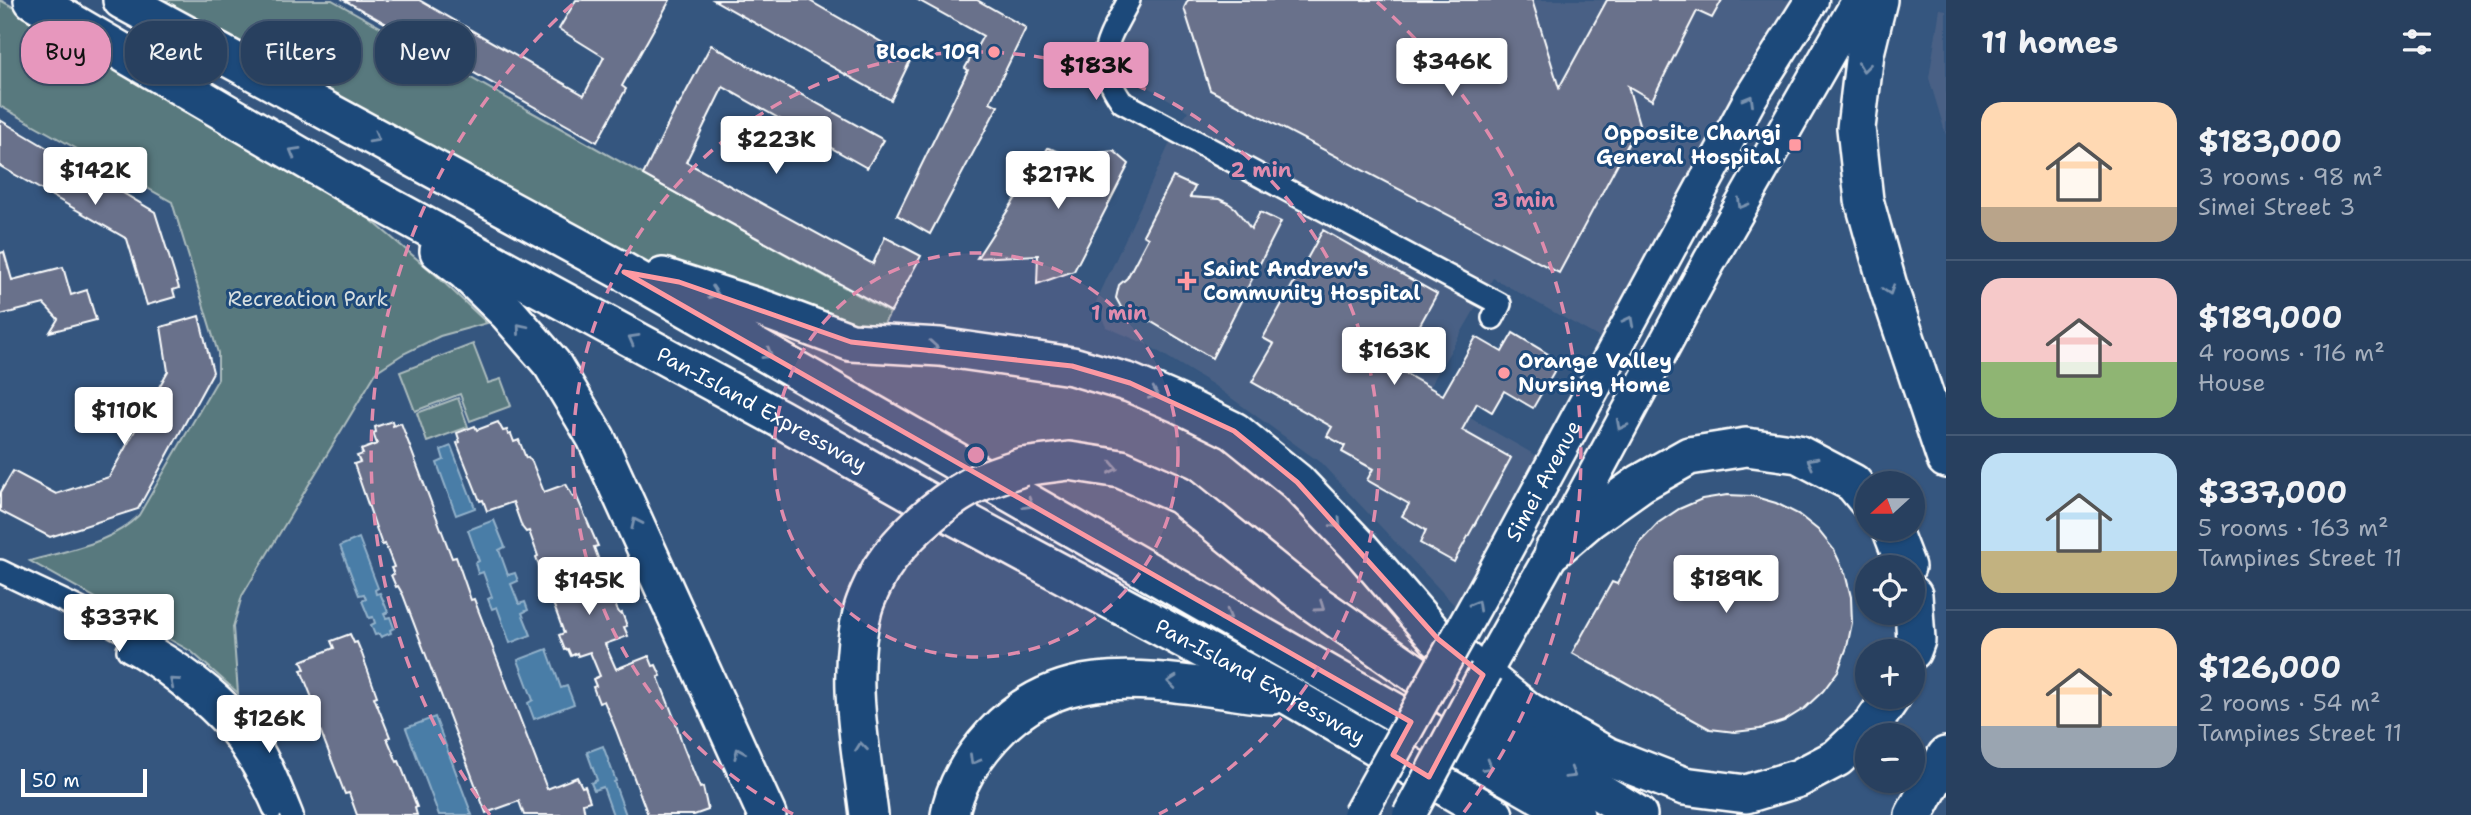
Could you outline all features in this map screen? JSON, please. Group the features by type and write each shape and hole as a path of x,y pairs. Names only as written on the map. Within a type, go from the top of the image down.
{"highway":[{"name":"Pan-Island Expressway","path":"33,0 353,187 1288,695 1494,815"},
{"name":"Pan-Island Expressway","path":"122,0 624,272 1575,815"},
{"path":"1878,0 1865,53 1856,128 1864,200 1888,286 1946,459"},
{"path":"353,187 466,272 508,313 552,364 596,438 767,815"},
{"path":"624,272 679,282 766,310 851,342 940,347 1072,366 1130,383 1177,403 1234,431 1297,482 1359,547 1438,639 1528,711 1607,756 1684,786 1746,794 1799,778 1837,758 1872,725 1883,709"},
{"path":"1554,550 1589,520 1641,483 1689,456 1746,447 1798,454 1855,485"},
{"path":"869,815 855,675 863,608 881,569 897,545 922,521 970,487 1022,467 1069,461 1121,469 1180,495 1310,600 1452,700 1638,815"},
{"path":"950,815 951,805 979,750 1021,708 1061,688 1089,681 1153,681 1250,695 1288,695"},
{"path":"1914,815 1946,756"}],"main road":[{"name":"Simei Avenue","path":"1360,815 1751,97 1812,0"},
{"name":"Simei Avenue","path":"1409,815 1709,262 1859,0"}],"street":[{"path":"1129,0 1107,43 1103,63 1110,84 1122,102 1500,304 1493,318"},
{"path":"0,571 157,649 205,682 248,726 277,778 292,815"},
{"path":"0,580 148,660 221,721 265,785 277,815"}],"highlighted area":[{"path":"624,272 679,282 851,342 1072,366 1130,383 1234,431 1297,482 1438,639 1483,675 1429,777 1393,755 1411,722"}],"shaded area":[{"path":"1144,0 1795,0 1609,343 1493,278 1426,393 1544,460 1460,611 1321,463 1212,384 1146,344 1106,327 1096,302 1169,145 1188,111 1130,76 1122,41"},
{"path":"1940,9 1946,10 1946,135 1929,78"},
{"path":"451,446 475,508 456,515 437,463 444,460 441,450"},
{"path":"494,520 505,547 499,550 508,575 515,573 518,581 511,584 519,604 525,602 528,610 522,613 531,635 510,643 497,607 492,609 488,599 492,597 483,572 478,574 475,563 479,561 468,530"},
{"path":"359,538 378,588 375,590 376,594 380,593 388,612 384,614 386,618 390,617 394,628 390,630 391,633 381,637 379,634 375,635 371,625 375,623 373,617 369,618 362,601 366,599 364,594 359,595 340,546"},
{"path":"547,649 561,688 567,686 574,704 534,719 528,703 533,700 518,660"},
{"path":"435,717 472,815 439,815 406,728"},
{"path":"603,746 626,815 613,815 603,787 594,790 591,783 597,780 587,752"}],"green space":[{"name":"Recreation Park","path":"0,0 39,21 21,21 21,84 111,84 111,60 125,67 125,84 156,84 305,164 437,276 487,323 440,336 403,354 377,371 242,596 233,627 238,693 192,652 30,561 102,539 128,525 139,515 218,379 218,353 172,202 0,106"},
{"path":"129,0 332,0 375,24 375,84 475,84 475,80 890,313 878,334 678,281 293,84 361,84 361,21 241,21 241,57 227,50 227,21 170,21"},
{"path":"473,344 488,383 501,379 511,406 470,421 460,394 415,411 400,372"},
{"path":"458,398 468,427 427,442 417,413"}],"building":[{"path":"344,0 419,0 455,21 381,21"},
{"path":"576,0 670,0 622,86 626,89 597,142 475,74 475,32 584,95 604,57 559,29"},
{"path":"714,0 808,0 911,59 891,100"},
{"path":"918,0 977,0 1026,28 990,102 998,106 930,234 897,215 968,70 965,68 983,36"},
{"path":"1188,0 1532,0 1559,88 1607,0 1722,0 1712,18 1697,11 1652,100 1628,86 1639,124 1559,273 1210,90 1184,8"},
{"path":"711,45 884,140 867,168 723,87 686,162 873,264 885,237 921,256 891,312 643,175"},
{"path":"0,120 155,212 179,288 173,290 175,297 147,305 127,239 0,166"},
{"path":"1048,148 1073,156 1114,151 1129,164 1074,271 1037,284 1038,255 977,258"},
{"path":"1173,177 1195,187 1190,197 1219,199 1228,203 1251,229 1260,212 1281,222 1212,358 1138,314 1122,309 1116,298 1119,285 1127,278 1148,238 1143,235"},
{"path":"1323,230 1437,294 1396,368 1443,395 1476,337 1502,352 1513,333 1560,361 1533,408 1504,391 1492,412 1477,403 1462,430 1511,458 1454,562 1420,543 1426,530 1402,516 1409,504 1367,480 1373,469 1342,452 1345,446 1327,436 1332,427 1252,382 1274,344 1263,338"},
{"path":"4,252 12,280 63,267 71,295 87,290 96,320 50,332 58,319 44,304 0,315 0,253"},
{"path":"199,316 213,372 138,509 50,537 0,511 0,493 13,471 56,494 109,477 168,371 161,327"},
{"path":"392,421 393,426 401,423 452,558 456,557 471,600 474,599 547,789 577,777 582,787 585,786 590,801 583,803 585,815 524,815 519,801 486,813 403,595 391,575 394,574 391,568 394,567 385,544 382,545 354,464 360,462 357,456 363,454 361,450 377,444 373,433 376,432 375,427"},
{"path":"498,422 503,431 507,430 508,435 511,434 514,442 519,440 526,458 532,462 544,492 566,484 573,497 576,495 598,546 594,547 617,609 622,613 627,626 624,627 628,636 605,644 616,669 649,656 653,666 656,665 683,746 700,788 703,787 708,810 694,815 648,815 604,701 599,703 593,687 596,686 593,679 600,676 590,652 571,656 568,649 565,650 559,635 564,633 529,531 526,532 522,527 513,502 487,511 483,500 480,501 457,443 460,442 457,433 475,426 477,430"},
{"path":"1727,495 1752,496 1776,503 1798,514 1818,530 1834,550 1845,573 1851,597 1852,623 1838,671 1823,691 1805,708 1784,721 1760,729 1735,732 1710,729 1572,653 1612,582 1617,584 1641,541 1658,523 1679,509 1702,499"},
{"path":"350,634 362,654 377,696 374,697 390,737 387,738 417,807 417,815 357,815 349,793 345,794 312,709 316,708 301,670 305,669 301,661 334,648 331,641"}],"place":[{"name":"Block 109","path":"994,52"},
{"name":"Opposite Changi General Hospital","path":"1795,145"},
{"name":"Saint Andrew's Community Hospital","path":"1187,281"},
{"name":"Orange Valley Nursing Home","path":"1504,373"}]}
